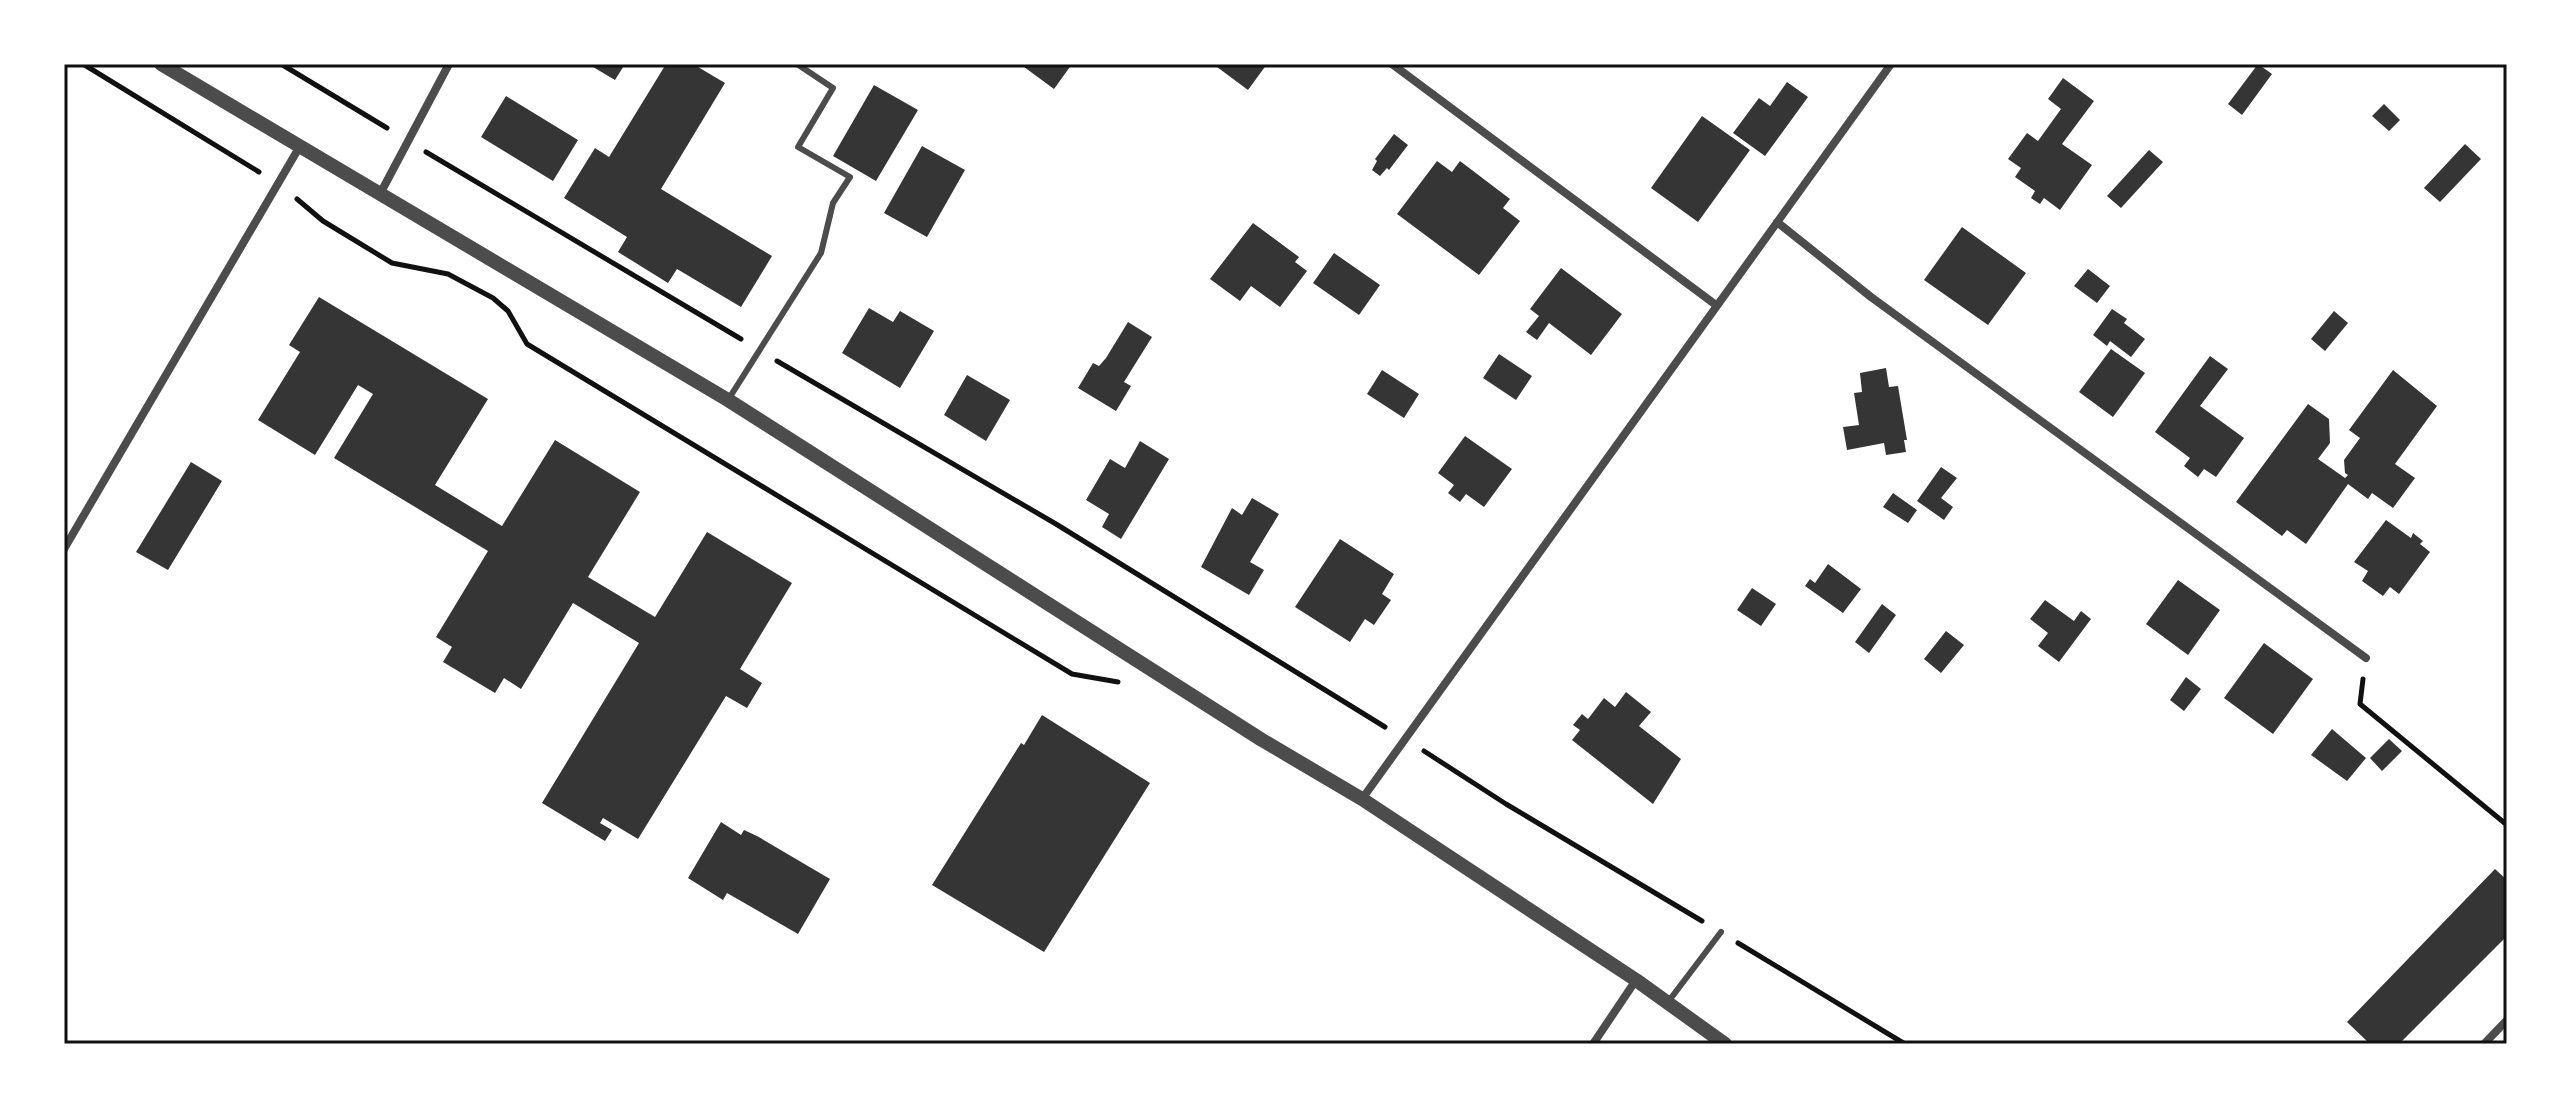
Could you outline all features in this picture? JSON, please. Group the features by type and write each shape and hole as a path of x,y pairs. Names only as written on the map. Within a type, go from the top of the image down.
{"street":[{"path":"161,64 728,400 1262,740 1362,799 1636,980 1725,1044"},
{"path":"380,194 449,64"},
{"path":"1392,64 1716,305"},
{"path":"1362,799 1891,64"},
{"path":"64,549 300,146"},
{"path":"1777,222 1871,297 2366,658"},
{"path":"1593,1044 1636,980"},
{"path":"2484,1044 2507,1020"}],"lane":[{"path":"728,400 821,253 833,203 850,177 798,147 833,88 797,64"},
{"path":"1668,1002 1721,932"}],"path":[{"path":"83,64 278,183 323,221 392,263 448,274 493,298 508,311 527,344 1072,674 1123,683"},
{"path":"281,64 1056,524 1506,804 1905,1044"},
{"path":"2366,658 2360,704 2507,825"}],"building":[{"path":"588,64 625,64 615,80"},
{"path":"666,64 693,64 725,83 661,189 772,256 741,307 677,269 668,283 618,252 627,237 564,198 595,148 609,157"},
{"path":"1020,64 1072,64 1054,89"},
{"path":"1213,64 1267,64 1248,90"},
{"path":"2258,64 2272,74 2242,115 2228,104"},
{"path":"2063,78 2094,101 2062,144 2092,165 2060,210 2044,198 2040,204 2031,198 2035,191 2015,177 2021,168 2008,159 2027,133 2038,141 2061,109 2048,99"},
{"path":"1787,82 1808,97 1765,156 1733,133 1759,98 1770,106"},
{"path":"874,85 918,110 876,181 833,156"},
{"path":"506,96 578,140 553,181 481,137"},
{"path":"2384,104 2400,120 2389,131 2372,116"},
{"path":"1702,116 1750,150 1698,222 1651,188"},
{"path":"1394,134 1408,145 1389,170 1387,168 1380,176 1372,170 1377,161 1375,159"},
{"path":"2465,144 2481,159 2440,202 2424,188"},
{"path":"922,146 965,170 927,237 884,213"},
{"path":"2149,150 2163,162 2121,208 2107,196"},
{"path":"1437,161 1452,172 1460,161 1510,199 1503,208 1520,221 1479,275 1397,214"},
{"path":"1253,223 1299,257 1295,262 1307,271 1280,307 1251,286 1240,301 1210,279"},
{"path":"1962,227 2026,273 1988,325 1924,280"},
{"path":"1334,253 1380,285 1359,315 1313,283"},
{"path":"1561,268 1622,314 1591,355 1549,323 1537,340 1526,332 1539,316 1530,309"},
{"path":"2088,269 2110,286 2097,303 2074,286"},
{"path":"319,297 488,399 435,485 502,526 555,440 640,492 588,577 655,617 707,532 792,583 740,669 762,683 747,708 726,696 638,839 603,818 600,823 612,830 605,841 542,803 639,643 573,603 521,689 504,678 495,693 443,662 452,647 436,637 488,551 334,458 373,394 358,385 315,455 258,420 300,352 289,345"},
{"path":"869,308 893,322 900,311 934,331 900,388 842,353"},
{"path":"2112,309 2127,319 2124,323 2145,339 2131,357 2110,341 2107,346 2093,335"},
{"path":"2334,311 2348,323 2325,351 2311,339"},
{"path":"1128,322 1152,337 1124,382 1131,386 1116,411 1078,388 1093,363 1099,366 1106,358"},
{"path":"2111,349 2145,373 2113,417 2079,392"},
{"path":"1499,354 1532,376 1516,400 1483,378"},
{"path":"2210,356 2228,369 2200,406 2244,438 2216,477 2204,469 2198,477 2184,466 2190,458 2155,432"},
{"path":"1886,368 1889,387 1898,386 1907,440 1904,440 1906,452 1886,455 1884,443 1847,450 1843,427 1859,425 1854,393 1862,392 1860,373"},
{"path":"1382,370 1419,394 1404,418 1367,394"},
{"path":"2393,370 2437,406 2395,464 2415,478 2393,508 2372,493 2368,499 2348,484 2306,544 2287,530 2282,536 2236,502 2308,404 2329,419 2330,443 2318,459 2345,478 2348,475 2344,460 2360,438 2349,430"},
{"path":"967,375 1010,400 986,441 944,415"},
{"path":"1465,436 1512,469 1484,507 1466,494 1460,502 1448,493 1454,485 1438,473"},
{"path":"1140,441 1169,459 1121,539 1102,527 1109,514 1086,500 1110,459 1125,468"},
{"path":"191,462 222,481 168,570 136,552"},
{"path":"1941,467 1957,478 1941,498 1953,507 1944,520 1917,501"},
{"path":"1893,493 1917,510 1908,523 1883,507"},
{"path":"1252,498 1279,514 1250,562 1264,570 1249,595 1201,567 1232,508 1242,515"},
{"path":"2386,520 2411,538 2413,533 2430,552 2399,594 2390,587 2383,596 2362,581 2368,571 2354,562"},
{"path":"1340,539 1394,574 1382,594 1391,600 1374,625 1365,619 1350,642 1295,607"},
{"path":"1828,564 1861,589 1843,613 1805,586 1810,579 1815,583"},
{"path":"2178,580 2220,610 2188,655 2146,624"},
{"path":"1752,588 1776,604 1761,626 1737,610"},
{"path":"2045,600 2074,621 2081,611 2091,619 2059,662 2038,646 2048,633 2030,619"},
{"path":"1882,604 1896,615 1869,653 1855,642"},
{"path":"1946,631 1964,645 1941,673 1924,659"},
{"path":"2264,643 2313,679 2273,734 2224,698"},
{"path":"2186,677 2201,689 2184,711 2170,700"},
{"path":"1626,692 1651,712 1639,726 1681,759 1653,804 1572,740 1580,730 1573,725 1582,714 1588,719 1604,698 1615,707"},
{"path":"1042,715 1150,783 1044,952 932,885 1021,743 1024,745"},
{"path":"2332,729 2366,758 2347,781 2311,755"},
{"path":"2389,739 2402,751 2382,771 2370,758"},
{"path":"721,822 741,835 744,830 757,836 830,879 798,934 727,893 723,900 688,878"},
{"path":"2495,869 2507,880 2505,938 2399,1044 2370,1044 2347,1022"}]}
